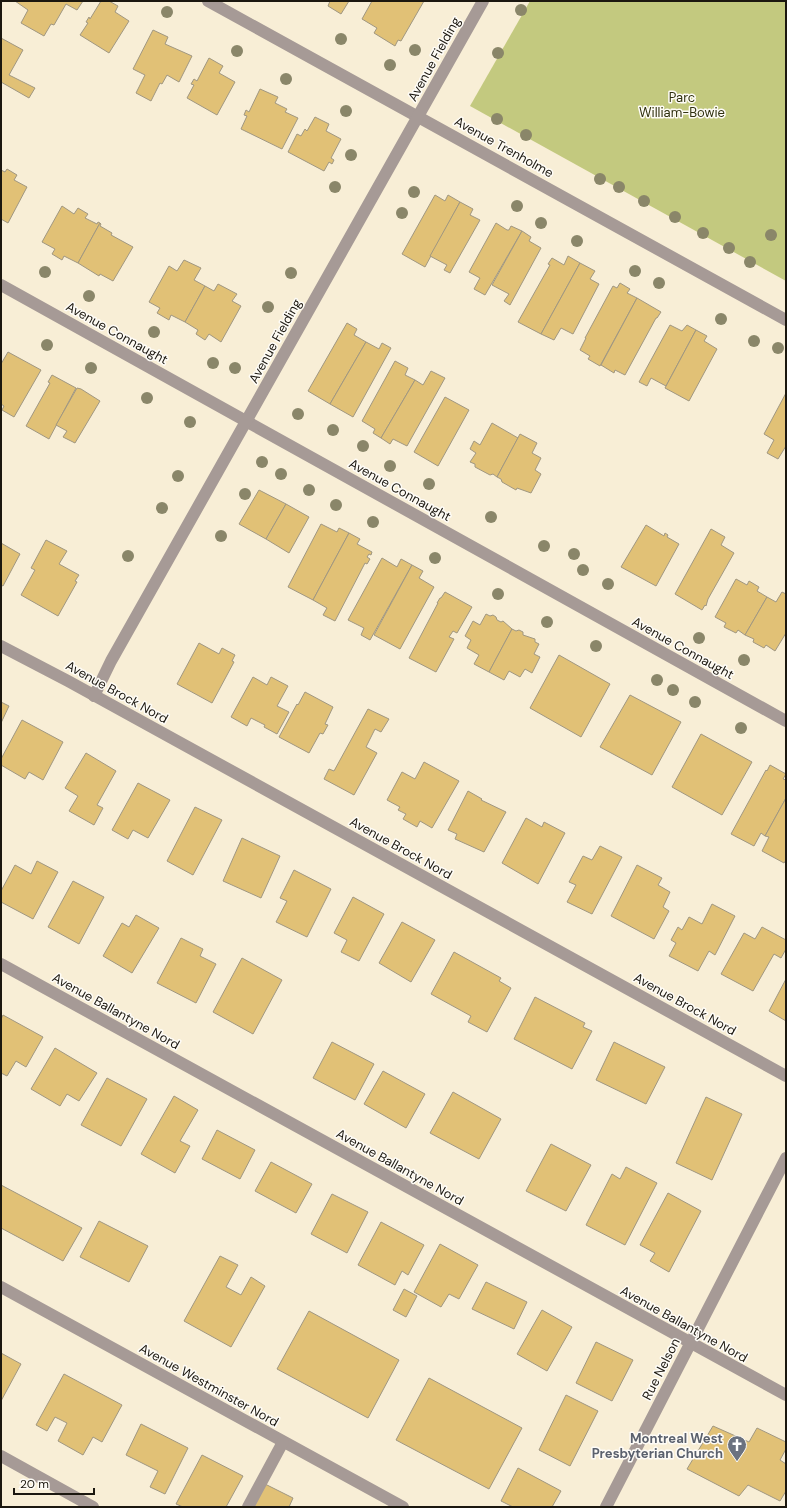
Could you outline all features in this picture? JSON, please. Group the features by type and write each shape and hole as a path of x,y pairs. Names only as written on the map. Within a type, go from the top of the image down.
{"street":[{"name":"Avenue Trenholme","path":"208,1 786,320"},
{"name":"Avenue Fielding","path":"94,696 108,667 246,420 483,1"},
{"name":"Avenue Connaught","path":"1,285 786,721"},
{"name":"Avenue Brock Nord","path":"1,646 786,1076"},
{"name":"Avenue Ballantyne Nord","path":"1,964 786,1396"},
{"name":"Rue Nelson","path":"606,1507 786,1158"},
{"name":"Avenue Westminster Nord","path":"1,1287 403,1507"},
{"path":"248,1507 283,1442"},
{"path":"1,1456 93,1507"}],"green space":[{"name":"Parc William-Bowie","path":"530,1 786,1 786,281 470,106"}],"building":[{"path":"15,1 83,1 77,10 66,4 54,25 51,24 44,36 21,23 28,10"},
{"path":"101,1 109,1 118,6 115,12 129,21 109,53 80,35 88,23 86,22 89,17 90,19"},
{"path":"330,1 349,1 341,14 328,6"},
{"path":"372,1 424,1 401,41 398,40 395,46 374,33 377,28 362,19"},
{"path":"153,30 168,37 165,44 192,56 179,82 167,75 162,84 160,83 151,101 136,93 145,75 133,69"},
{"path":"1,38 23,50 9,75 35,88 29,98 1,82"},
{"path":"209,58 223,66 219,73 235,82 217,115 187,98 194,85 191,84 194,79 197,81"},
{"path":"260,89 278,97 275,103 287,109 285,112 298,118 282,149 241,129 247,116 244,115 246,110 249,112"},
{"path":"315,117 329,124 326,131 341,139 331,158 334,160 332,164 329,162 324,171 288,152 297,134 301,136 305,129 307,131"},
{"path":"7,169 17,175 14,180 27,187 8,223 1,219 1,170 5,172"},
{"path":"435,195 445,201 448,195 460,202 425,267 402,254"},
{"path":"460,202 473,209 470,215 480,220 450,273 444,270 447,265 430,256"},
{"path":"62,206 74,214 78,208 88,214 85,218 97,224 98,222 100,223 78,263 64,256 62,260 52,254 55,249 42,242"},
{"path":"100,223 100,226 112,233 111,235 133,247 113,281 100,274 99,276 78,263"},
{"path":"496,223 507,230 509,230 511,226 522,231 485,295 474,289 480,278 469,272"},
{"path":"522,231 531,237 529,241 541,248 510,305 504,301 509,294 492,285"},
{"path":"568,256 580,263 541,334 518,322 550,265 548,264 552,258 564,265"},
{"path":"184,260 201,268 194,280 205,286 185,322 171,315 169,320 157,313 160,308 149,302 169,266 177,271"},
{"path":"580,263 595,271 590,279 599,284 573,334 561,328 554,340 541,334"},
{"path":"620,283 630,289 627,293 637,298 600,366 588,359 590,356 580,350 613,286 617,288"},
{"path":"218,284 237,294 232,301 241,306 221,342 209,334 205,340 196,334 198,330 185,322 205,286 214,291"},
{"path":"637,298 661,312 656,318 625,375 615,370 614,373 601,365"},
{"path":"347,323 357,329 354,335 366,342 330,404 308,391"},
{"path":"670,325 682,331 687,325 696,330 666,386 651,378 647,386 639,382"},
{"path":"696,330 707,336 704,341 717,349 689,401 665,388"},
{"path":"366,342 379,349 382,343 391,348 353,417 330,404"},
{"path":"8,352 41,370 14,417 2,410 4,406 1,404 1,364"},
{"path":"395,361 408,368 405,375 415,380 381,438 373,433 375,429 362,421"},
{"path":"431,371 445,378 407,446 393,439 390,444 381,438 415,380 423,385"},
{"path":"52,375 76,388 49,439 26,426 50,383 48,382"},
{"path":"77,388 100,401 75,443 63,437 67,431 56,425"},
{"path":"786,393 786,446 778,459 767,453 774,440 764,434"},
{"path":"445,397 469,410 438,466 414,452"},
{"path":"492,423 518,438 497,477 475,467 475,464 470,462 476,453 470,449 474,441 480,445"},
{"path":"520,434 537,443 532,453 541,458 535,470 541,474 531,493 517,488 516,490 502,482 501,479 497,477"},
{"path":"259,490 286,504 266,539 239,524"},
{"path":"286,504 309,517 289,553 266,539"},
{"path":"321,524 337,532 339,528 349,533 313,600 288,587"},
{"path":"646,525 664,536 665,533 668,535 667,537 679,544 656,586 621,567"},
{"path":"711,529 725,537 721,545 734,553 708,599 706,606 705,605 702,610 675,594"},
{"path":"349,533 360,539 357,544 372,552 371,555 369,554 367,557 370,559 367,564 365,563 335,621 323,615 327,608 313,600"},
{"path":"46,540 67,551 59,564 79,575 75,581 77,582 58,616 21,595 35,570 31,568"},
{"path":"1,543 20,554 3,586 1,585"},
{"path":"382,558 397,567 401,559 412,565 370,640 361,635 364,628 348,620"},
{"path":"412,565 423,571 419,578 434,587 400,649 374,635"},
{"path":"736,579 747,585 749,581 759,587 757,591 767,597 745,635 738,630 736,633 724,627 726,623 715,617"},
{"path":"445,592 472,607 457,633 453,631 449,637 454,639 436,672 409,658 437,603"},
{"path":"782,592 786,594 786,633 775,651 766,645 764,648 753,642 754,639 745,635 767,597 776,602"},
{"path":"486,614 490,616 493,615 497,620 501,622 503,621 512,629 489,672 474,664 479,655 467,648 471,640 465,636 473,621 480,625"},
{"path":"512,629 516,631 519,630 523,632 523,635 535,639 535,642 539,644 534,654 540,657 532,673 525,669 520,677 509,671 504,680 489,672"},
{"path":"199,643 219,654 222,648 235,655 232,661 234,662 212,703 177,684"},
{"path":"559,655 610,684 581,737 530,708"},
{"path":"253,677 267,685 271,677 288,686 277,706 289,712 277,734 264,727 265,725 251,718 247,726 231,717"},
{"path":"305,692 333,707 325,724 328,725 323,734 320,733 309,753 279,737"},
{"path":"630,695 681,722 652,775 600,747"},
{"path":"1,702 9,706 1,723"},
{"path":"368,709 389,719 381,732 375,729 366,747 377,753 354,795 324,779 329,769 334,771"},
{"path":"22,720 63,742 43,780 29,772 25,779 1,765 1,759"},
{"path":"701,734 752,762 722,815 672,787"},
{"path":"86,753 116,771 97,805 103,808 94,825 69,811 78,796 65,788"},
{"path":"424,762 459,781 432,828 420,821 417,827 403,819 406,814 398,810 400,807 387,800 402,772 415,779"},
{"path":"770,765 786,774 783,779 786,780 786,798 765,836 761,833 754,846 731,834"},
{"path":"138,783 170,800 148,838 133,830 128,839 112,830"},
{"path":"468,791 482,799 481,800 506,812 484,852 455,839 457,834 448,830"},
{"path":"786,798 786,860 784,863 762,851 769,837 765,836"},
{"path":"195,807 222,820 193,875 167,861"},
{"path":"526,818 542,827 544,822 565,833 538,884 502,863"},
{"path":"242,838 280,856 261,898 223,881"},
{"path":"600,846 622,857 592,914 567,902 576,885 569,882 583,856 592,860"},
{"path":"37,861 58,872 33,919 1,902 1,891 15,865 31,874"},
{"path":"637,865 662,878 658,885 670,892 663,907 669,911 654,939 611,916"},
{"path":"294,870 331,889 307,937 276,922 287,901 280,898"},
{"path":"73,881 104,897 79,944 48,927"},
{"path":"353,897 384,914 359,961 341,952 347,940 334,933"},
{"path":"712,904 735,916 715,955 709,951 698,971 669,956 676,943 671,940 678,927 682,930 689,917 702,924"},
{"path":"136,915 159,928 132,973 103,956 122,923 129,927"},
{"path":"402,922 435,940 411,982 379,963"},
{"path":"762,927 786,940 786,949 781,958 774,954 753,991 721,974 744,933 755,939"},
{"path":"181,938 203,949 200,956 216,964 196,1003 157,983"},
{"path":"454,952 501,978 499,981 511,988 487,1032 468,1022 471,1016 431,994"},
{"path":"242,958 282,980 253,1034 213,1012"},
{"path":"786,979 786,1021 769,1011"},
{"path":"535,997 585,1023 583,1027 592,1031 572,1069 514,1039"},
{"path":"3,1015 43,1037 26,1067 16,1061 7,1076 1,1073 1,1019"},
{"path":"332,1042 374,1064 355,1100 313,1078"},
{"path":"614,1042 665,1067 646,1104 596,1080"},
{"path":"55,1048 97,1073 79,1101 67,1094 60,1106 31,1089"},
{"path":"383,1071 425,1094 406,1128 364,1104"},
{"path":"107,1078 147,1099 121,1146 81,1125"},
{"path":"453,1092 501,1119 479,1159 430,1133"},
{"path":"174,1096 198,1110 180,1141 190,1146 175,1173 141,1154"},
{"path":"706,1097 742,1114 712,1180 676,1163"},
{"path":"217,1130 255,1150 240,1179 202,1159"},
{"path":"551,1144 591,1165 566,1211 526,1191"},
{"path":"271,1162 312,1184 296,1213 255,1191"},
{"path":"626,1167 657,1183 625,1245 586,1225 612,1174 620,1179"},
{"path":"1,1185 82,1228 63,1261 1,1228"},
{"path":"668,1193 701,1211 669,1272 650,1261 655,1253 640,1245"},
{"path":"332,1194 368,1212 347,1253 311,1234"},
{"path":"99,1221 148,1246 129,1282 80,1257"},
{"path":"381,1222 424,1245 408,1275 402,1271 395,1285 358,1265"},
{"path":"440,1244 478,1265 459,1299 449,1294 441,1307 414,1292"},
{"path":"220,1256 238,1265 226,1287 241,1295 251,1277 265,1286 231,1347 184,1321"},
{"path":"486,1282 527,1302 514,1329 472,1309"},
{"path":"404,1289 417,1296 406,1317 393,1310"},
{"path":"542,1310 572,1327 547,1371 517,1354"},
{"path":"309,1311 399,1360 368,1418 277,1369"},
{"path":"596,1342 633,1360 612,1401 576,1383"},
{"path":"1,1353 21,1364 1,1401"},
{"path":"64,1374 122,1405 102,1442 93,1437 83,1455 58,1441 67,1423 55,1417 47,1431 36,1425"},
{"path":"429,1378 522,1428 489,1489 396,1440"},
{"path":"566,1395 598,1411 570,1466 539,1450"},
{"path":"141,1424 188,1448 165,1494 150,1487 158,1471 126,1455"},
{"name":"Montreal West Presbyterian Church","path":"713,1426 749,1442 757,1428 786,1442 786,1449 780,1460 786,1464 786,1491 780,1501 748,1485 739,1496 687,1469"},
{"path":"202,1455 243,1476 226,1507 183,1507 176,1504"},
{"path":"518,1468 561,1491 552,1507 513,1507 501,1501"},
{"path":"263,1483 293,1498 289,1507 252,1507"}],"place":[{"name":"Montreal West Presbyterian Church","path":"737,1462"}]}
